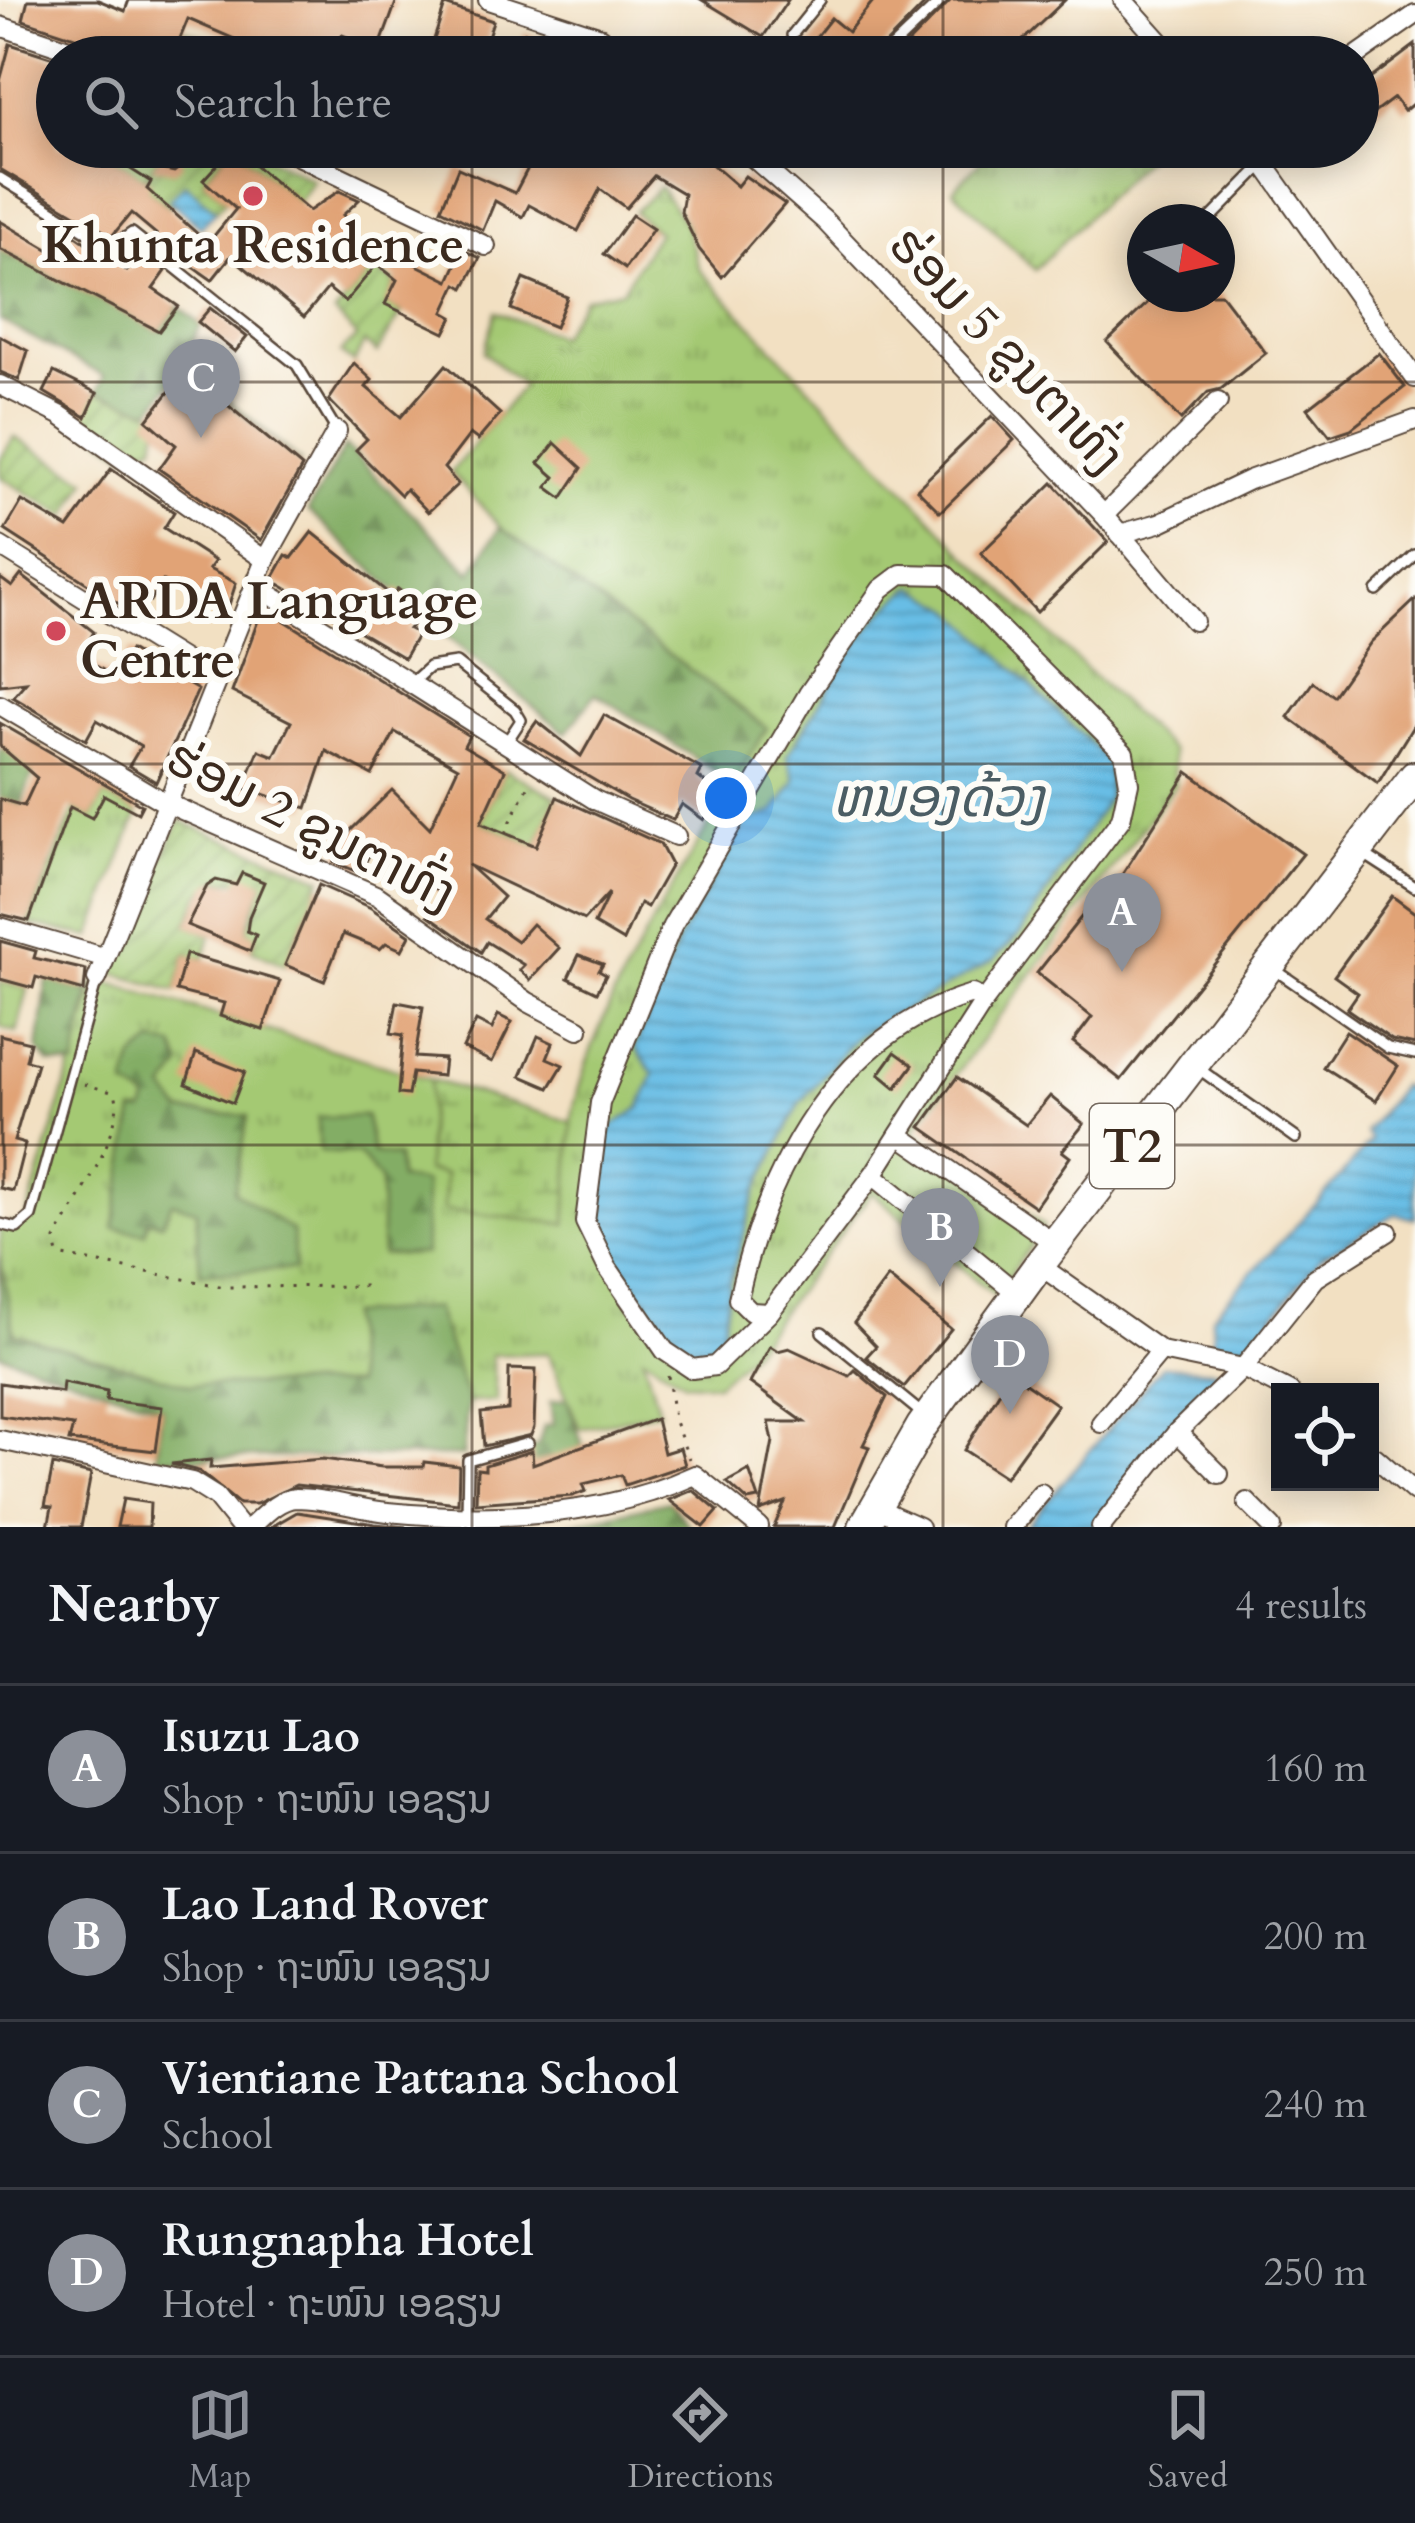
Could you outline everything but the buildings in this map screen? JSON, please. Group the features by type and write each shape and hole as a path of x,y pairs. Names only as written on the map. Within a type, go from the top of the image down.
{"main road":[{"name":"T2","path":"869,1517 928,1419 1047,1254 1413,785"}],"street":[{"path":"488,0 598,36"},
{"path":"1124,0 1156,36"},
{"path":"1379,43 1412,23"},
{"path":"0,26 36,38"},
{"path":"323,168 486,246"},
{"name":"ຮ່ອມ 5 ຂູນຕາທົ່ງ","path":"765,168 825,221 1104,515 1193,621"},
{"path":"1267,168 1415,378"},
{"path":"0,385 60,415 265,560"},
{"path":"1104,515 1218,402"},
{"path":"1120,534 1159,523 1250,480 1415,420"},
{"path":"97,980 164,802 265,560 337,431"},
{"path":"0,546 216,680"},
{"path":"901,574 946,575 1124,753 1129,783 1120,819 985,1000 873,1175 769,1312 715,1366 692,1369 665,1351 607,1267 585,1222 600,1102 672,926 808,694 881,589 901,574"},
{"path":"255,585 596,800 676,836"},
{"name":"ຮ່ອມ 2 ຂູນຕາທົ່ງ","path":"0,705 164,802 378,896 465,953 528,1003 579,1028"},
{"path":"0,927 103,957"},
{"path":"769,1312 751,1312 738,1299 778,1173 803,1126 848,1071 894,1034 943,1003 973,994 985,1000"},
{"path":"899,1135 1161,1351 1240,1367 1272,1383"},
{"path":"873,1175 1018,1294"},
{"path":"1101,1527 1177,1432 1325,1268 1388,1232"},
{"path":"1101,1423 1161,1351"},
{"path":"1177,1432 1219,1474"},
{"path":"0,1440 192,1482 216,1497 240,1527"},
{"path":"1379,1460 1415,1492"},
{"path":"250,1527 278,1504 298,1498 388,1512 530,1516 579,1509 695,1475 759,1527"},
{"path":"1012,1527 1041,1493"},
{"path":"1247,1502 1272,1527"},
{"path":"869,1517 919,1527"}],"lane":[{"path":"792,35 820,0"},
{"path":"904,36 942,0"},
{"path":"1225,204 1260,168"},
{"path":"0,178 112,247 132,233 297,365 337,431"},
{"path":"1377,591 1415,555"},
{"path":"411,683 429,667 456,663 515,710 521,720 506,743"},
{"path":"1358,850 1415,887"},
{"path":"1270,966 1388,1048 1415,1054"},
{"path":"0,1224 17,1228 31,1216 97,980"},
{"path":"1195,1066 1297,1138"},
{"path":"822,1332 928,1419"},
{"path":"467,1513 468,1460 528,1443"}],"path":[{"path":"505,833 541,765"},
{"path":"70,1083 100,1086 115,1093 119,1105 113,1130 55,1240 58,1255 225,1287 371,1286"},
{"path":"665,1351 674,1419 695,1475"}],"green space":[{"path":"138,13 200,36 157,36 147,31 144,36 128,36"},
{"path":"128,168 151,168 144,178"},
{"path":"152,168 213,168 203,180 226,200 216,211 185,183 170,207 146,189 144,178"},
{"path":"258,168 288,168 313,180 298,202"},
{"path":"974,168 1135,168 1035,270 953,190"},
{"path":"660,187 686,226 699,269 966,555 1172,751 1175,785 913,1131 1044,1226 995,1296 872,1192 750,1353 716,1384 685,1382 643,1356 659,1411 580,1429 548,1353 491,1355 497,1401 468,1402 463,1456 157,1458 162,1407 0,1354 0,1225 25,1223 97,979 571,1122 581,1079 616,992 733,783 596,693 566,733 444,634 308,511 345,446 472,573 500,527 451,472 523,386 484,352 496,312 559,336 584,298 622,290 658,232 634,212"},
{"path":"0,249 159,331 178,306 201,325 182,360 302,463 185,366 150,410 97,392 104,376 0,320"},
{"path":"373,269 395,283 386,304 402,312 377,353 364,342 354,363 340,353 357,337 335,313"},
{"path":"97,392 150,410 159,420 155,444 125,454 79,422"},
{"path":"14,437 87,480 67,516 0,477 0,460"},
{"path":"345,446 471,573 500,527 767,728 733,783 596,693 566,733 444,634 308,511"},
{"path":"34,741 43,746 22,805 0,799 0,749 27,756"},
{"path":"505,770 557,797 536,846 481,823"},
{"path":"104,795 138,813 91,937 28,924 75,809 92,818"},
{"path":"180,821 322,878 285,965 251,949 256,936 247,931 263,883 216,880 200,894 187,924 211,935 204,959 186,954 176,991 108,972"},
{"path":"47,980 85,991 90,987 75,1066 49,1063 38,1050"},
{"path":"0,982 28,989 17,1032 0,1027"},
{"path":"153,1043 174,1046 182,1066 165,1090 182,1112 248,1116 234,1191 292,1231 295,1269 200,1273 196,1210 172,1202 162,1223 148,1220 145,1233 114,1228 134,1112 144,1112 148,1100 126,1087 134,1058"},
{"path":"430,1080 572,1122 566,1224 443,1210 445,1175 426,1171"},
{"path":"366,1116 372,1153 397,1157 399,1179 425,1183 425,1254 382,1255 380,1180 358,1154 320,1152 318,1117"},
{"path":"0,1255 14,1334 190,1385 355,1385 348,1315 435,1308 468,1401 463,1456 157,1458 162,1407 0,1354"},
{"path":"567,1399 583,1446 505,1484 497,1461 538,1446 544,1426 553,1425 550,1402"},
{"path":"669,1501 690,1527 561,1526"}],"water":[{"path":"185,183 216,211 201,227 169,200"},
{"name":"ຫນອງດ້ວງ","path":"914,587 952,608 1109,762 1108,798 1020,934 992,961 857,1036 800,1103 757,1190 730,1280 722,1336 704,1358 689,1355 604,1246 601,1205 608,1129 640,1108 654,1074 635,1047 681,935 746,823 774,812 796,780 787,756 843,664 876,621"},
{"path":"1401,1085 1415,1095 1415,1218 1395,1214 1320,1258 1239,1359 1204,1352 1213,1339 1212,1316 1371,1140 1366,1132"},
{"path":"1162,1366 1224,1371 1097,1527 1025,1527"}],"place":[{"name":"Khunta Residence","path":"253,196"},
{"name":"Vientiane Pattana School","path":"201,438"},
{"name":"ARDA Language Centre","path":"56,631"},
{"name":"Isuzu Lao","path":"1122,972"},
{"name":"Lao Land Rover","path":"940,1287"},
{"name":"Rungnapha Hotel","path":"1010,1414"}]}
